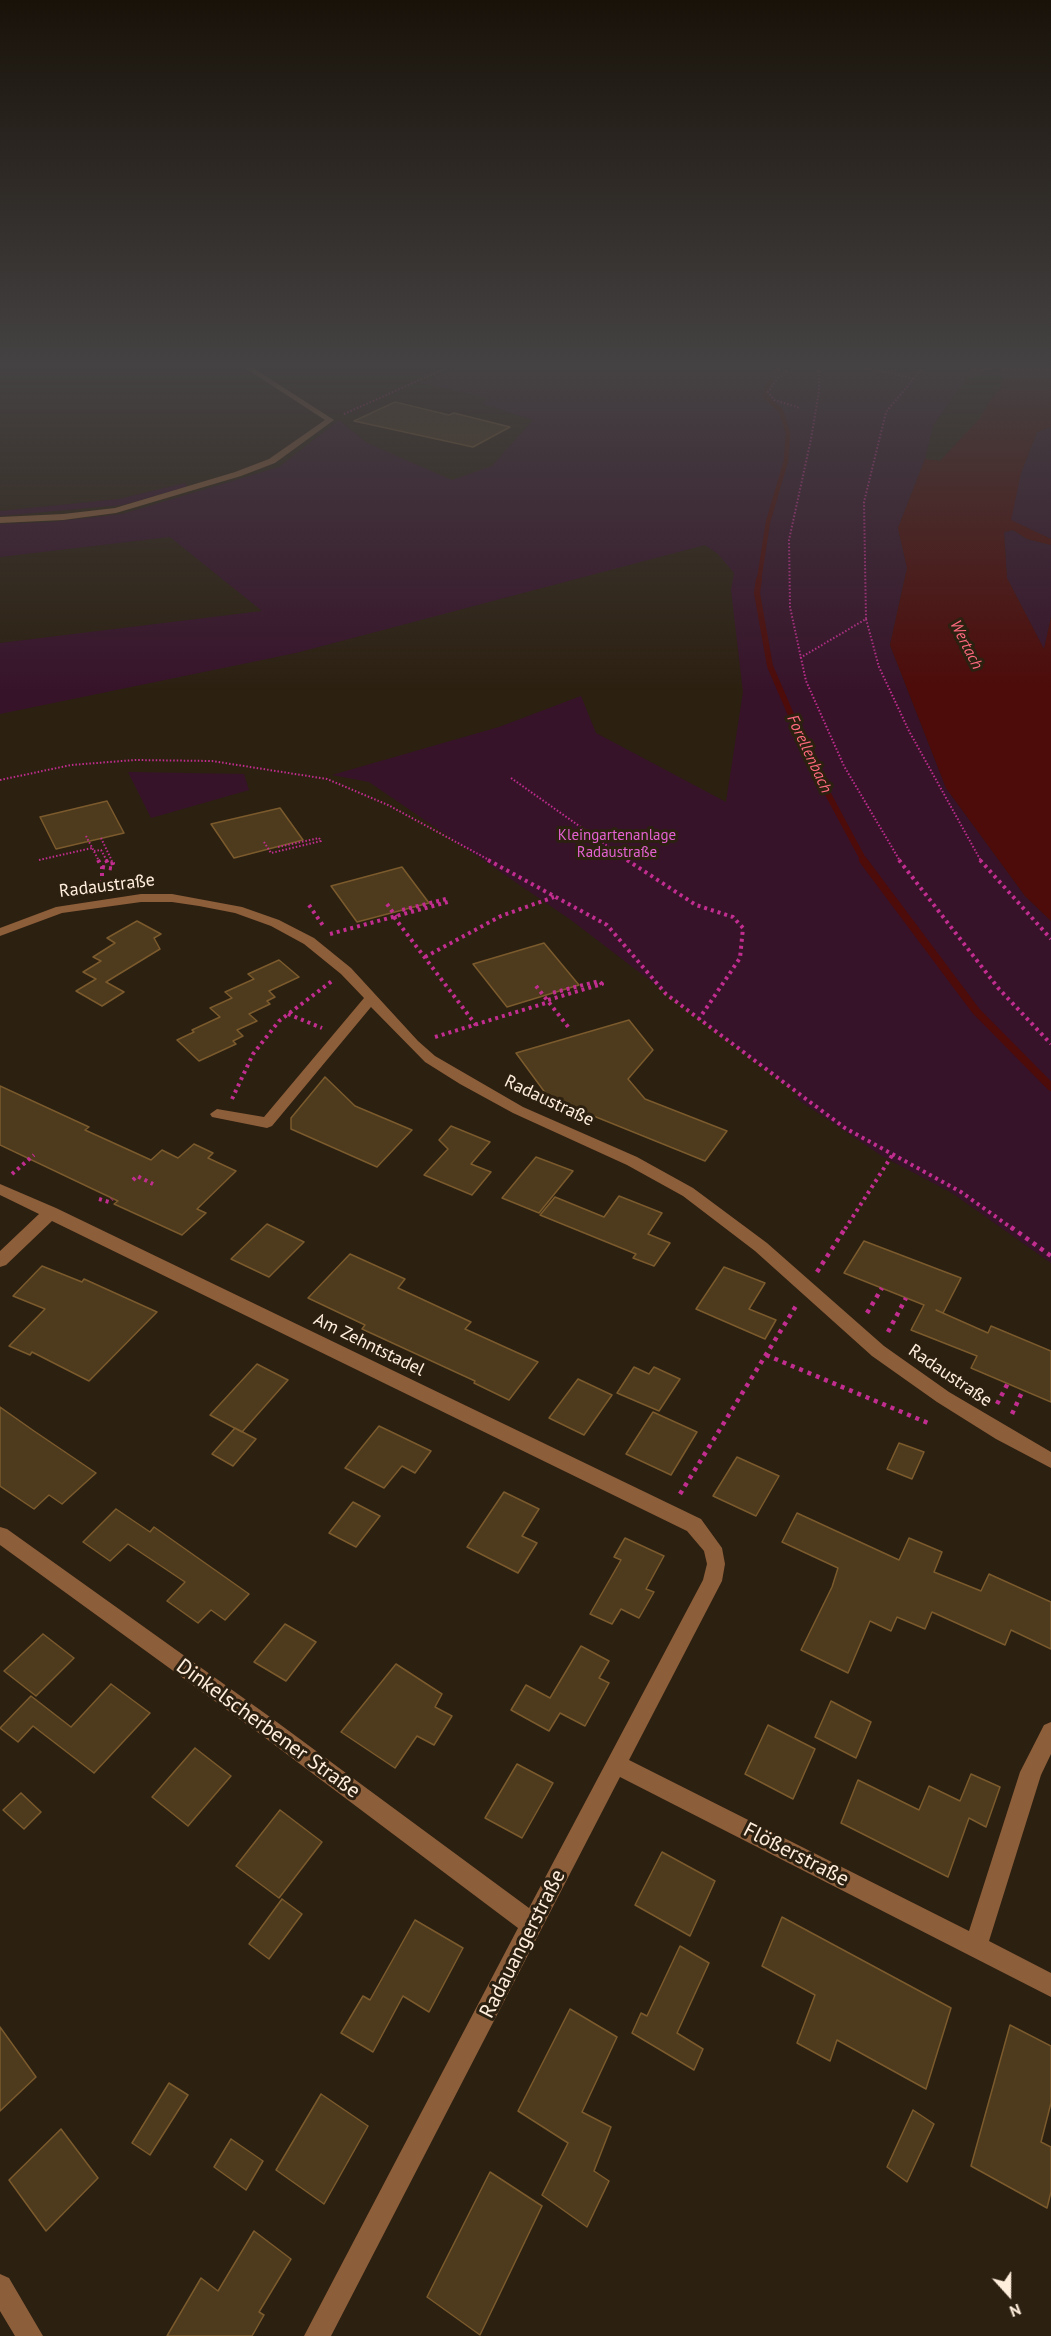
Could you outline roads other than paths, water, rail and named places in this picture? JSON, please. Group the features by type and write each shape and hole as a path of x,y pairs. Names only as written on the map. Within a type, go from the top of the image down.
{"street":[{"path":"0,520 63,517 116,510 240,473"},
{"name":"Radaustraße","path":"0,932 60,910 141,898 172,898 238,910 275,922 309,941 346,971 413,1044 430,1059 465,1082 518,1110 632,1161 688,1192 761,1247 878,1350 952,1403 1051,1461"},
{"path":"217,1114 267,1123 340,1033 372,998"},
{"name":"Am Zehntstadel","path":"4,1183 51,1212 694,1525 713,1548"},
{"path":"0,1261 51,1212"},
{"name":"Dinkelscherbener Straße","path":"0,1535 263,1724 533,1925"},
{"name":"Radauangerstraße","path":"317,2336 712,1581 716,1564 713,1548"},
{"path":"976,1946 1031,1772 1051,1732"},
{"name":"Flößerstraße","path":"616,1764 1051,1985"},
{"path":"0,2287 30,2336"}],"water":[{"name":"Wertach","path":"920,473 1021,473 1011,520 1051,539 1051,545 1027,539 1013,530 1004,532 1007,578 1044,649 1051,617 1051,921 1025,896 946,788 890,645 907,568 898,528"}],"waterway":[{"name":"Forellenbach","path":"759,580 768,522 782,473"},
{"name":"Forellenbach","path":"759,579 757,593 770,666 814,768 864,861"},
{"name":"Forellenbach","path":"863,860 976,1011 1051,1087"}],"park label":[{"name":"Kleingartenanlage Radaustraße","path":"617,844"}]}
